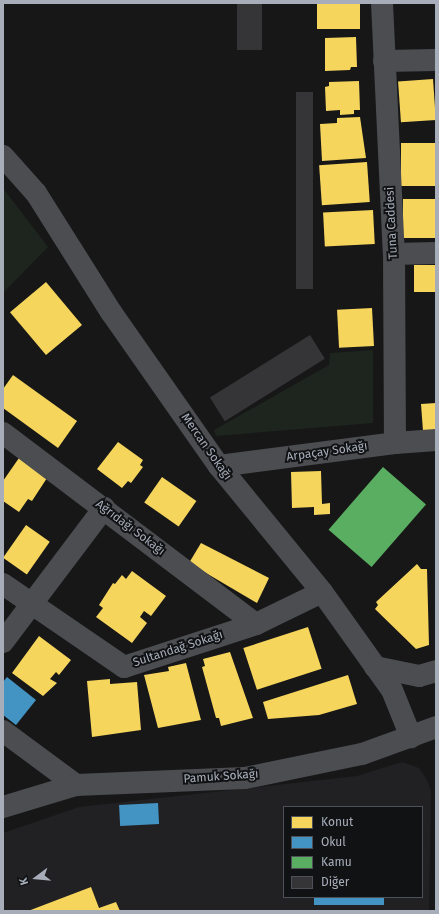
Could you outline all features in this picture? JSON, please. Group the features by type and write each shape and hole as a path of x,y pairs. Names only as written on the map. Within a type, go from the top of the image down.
{"street":[{"name":"Tuna Caddesi","path":"382,3 394,254 395,443"},
{"path":"384,61 436,60"},
{"name":"Mercan Sokağı","path":"3,156 36,193 111,312 219,466 322,592 392,690 411,736"},
{"path":"394,254 436,253"},
{"name":"Ağrıdağı Sokağı","path":"3,433 256,624"},
{"name":"Arpaçay Sokağı","path":"219,466 395,443 436,440"},
{"path":"3,642 30,604 104,508"},
{"name":"Sultandağ Sokağı","path":"3,584 30,604 124,667 256,624 322,592"},
{"path":"375,667 419,676 436,671"},
{"name":"Pamuk Sokağı","path":"3,807 76,785 245,778 362,754 436,727"},
{"path":"3,731 76,785"}],"shaded area":[{"path":"3,188 48,247 3,293"},
{"path":"373,350 373,423 216,436 214,430 329,365 330,353"},
{"path":"402,762 419,768 428,782 431,792 429,911 3,911 3,833 79,807 357,776"}],"building: Konut":[{"path":"317,3 360,3 360,29 317,29"},
{"path":"356,37 357,67 351,67 350,70 325,71 325,38"},
{"path":"433,79 436,120 401,122 398,81"},
{"path":"359,81 360,110 354,110 354,114 340,115 340,110 326,111 325,87 329,86 329,82"},
{"path":"360,117 366,158 322,161 320,124 337,123 337,118"},
{"path":"401,143 436,143 436,186 401,186"},
{"path":"367,162 370,202 322,205 319,165"},
{"path":"403,199 436,199 436,238 403,238"},
{"path":"373,210 375,244 325,247 323,213"},
{"path":"414,265 436,265 436,292 414,292"},
{"path":"46,282 82,325 46,355 10,312"},
{"path":"372,308 374,346 339,348 337,310"},
{"path":"13,375 77,421 58,448 3,408 3,389"},
{"path":"436,403 436,431 423,431 421,404"},
{"path":"118,442 143,460 140,465 143,467 131,483 128,481 122,488 97,469"},
{"path":"19,458 47,478 32,501 28,499 19,512 3,501 3,481"},
{"path":"321,471 322,504 330,503 330,514 314,515 314,507 292,508 291,472"},
{"path":"162,477 196,501 179,526 144,502"},
{"path":"26,525 50,542 27,574 3,558"},
{"path":"201,543 269,578 257,603 189,563"},
{"path":"417,564 421,569 427,569 429,645 416,649 375,609 378,605 376,602"},
{"path":"132,571 166,596 151,616 144,611 140,617 147,623 132,643 96,617 103,608 99,605 113,583 115,584 122,575 126,579"},
{"path":"308,627 322,669 257,690 243,648"},
{"path":"39,636 71,660 59,675 56,672 50,679 57,683 43,696 12,673"},
{"path":"230,652 253,718 221,726 219,718 216,718 202,667 205,666 203,659"},
{"path":"186,663 201,720 158,728 144,675 169,671 168,667"},
{"path":"348,675 357,704 319,715 268,719 263,702"},
{"path":"110,679 110,684 137,682 141,730 92,737 87,681"},
{"path":"91,887 99,908 116,902 120,911 28,911"}],"building: Okul":[{"path":"7,677 36,700 16,725 3,715 3,682"},
{"path":"158,803 159,824 120,826 119,805"},
{"path":"314,898 384,898 384,905 314,905"}],"building: Kamu":[{"path":"383,467 426,504 372,567 329,530"}],"building: Diğer":[{"path":"237,3 262,3 262,50 237,50"},
{"path":"296,92 313,92 313,289 296,289"},
{"path":"310,335 325,359 225,421 210,398"}]}
